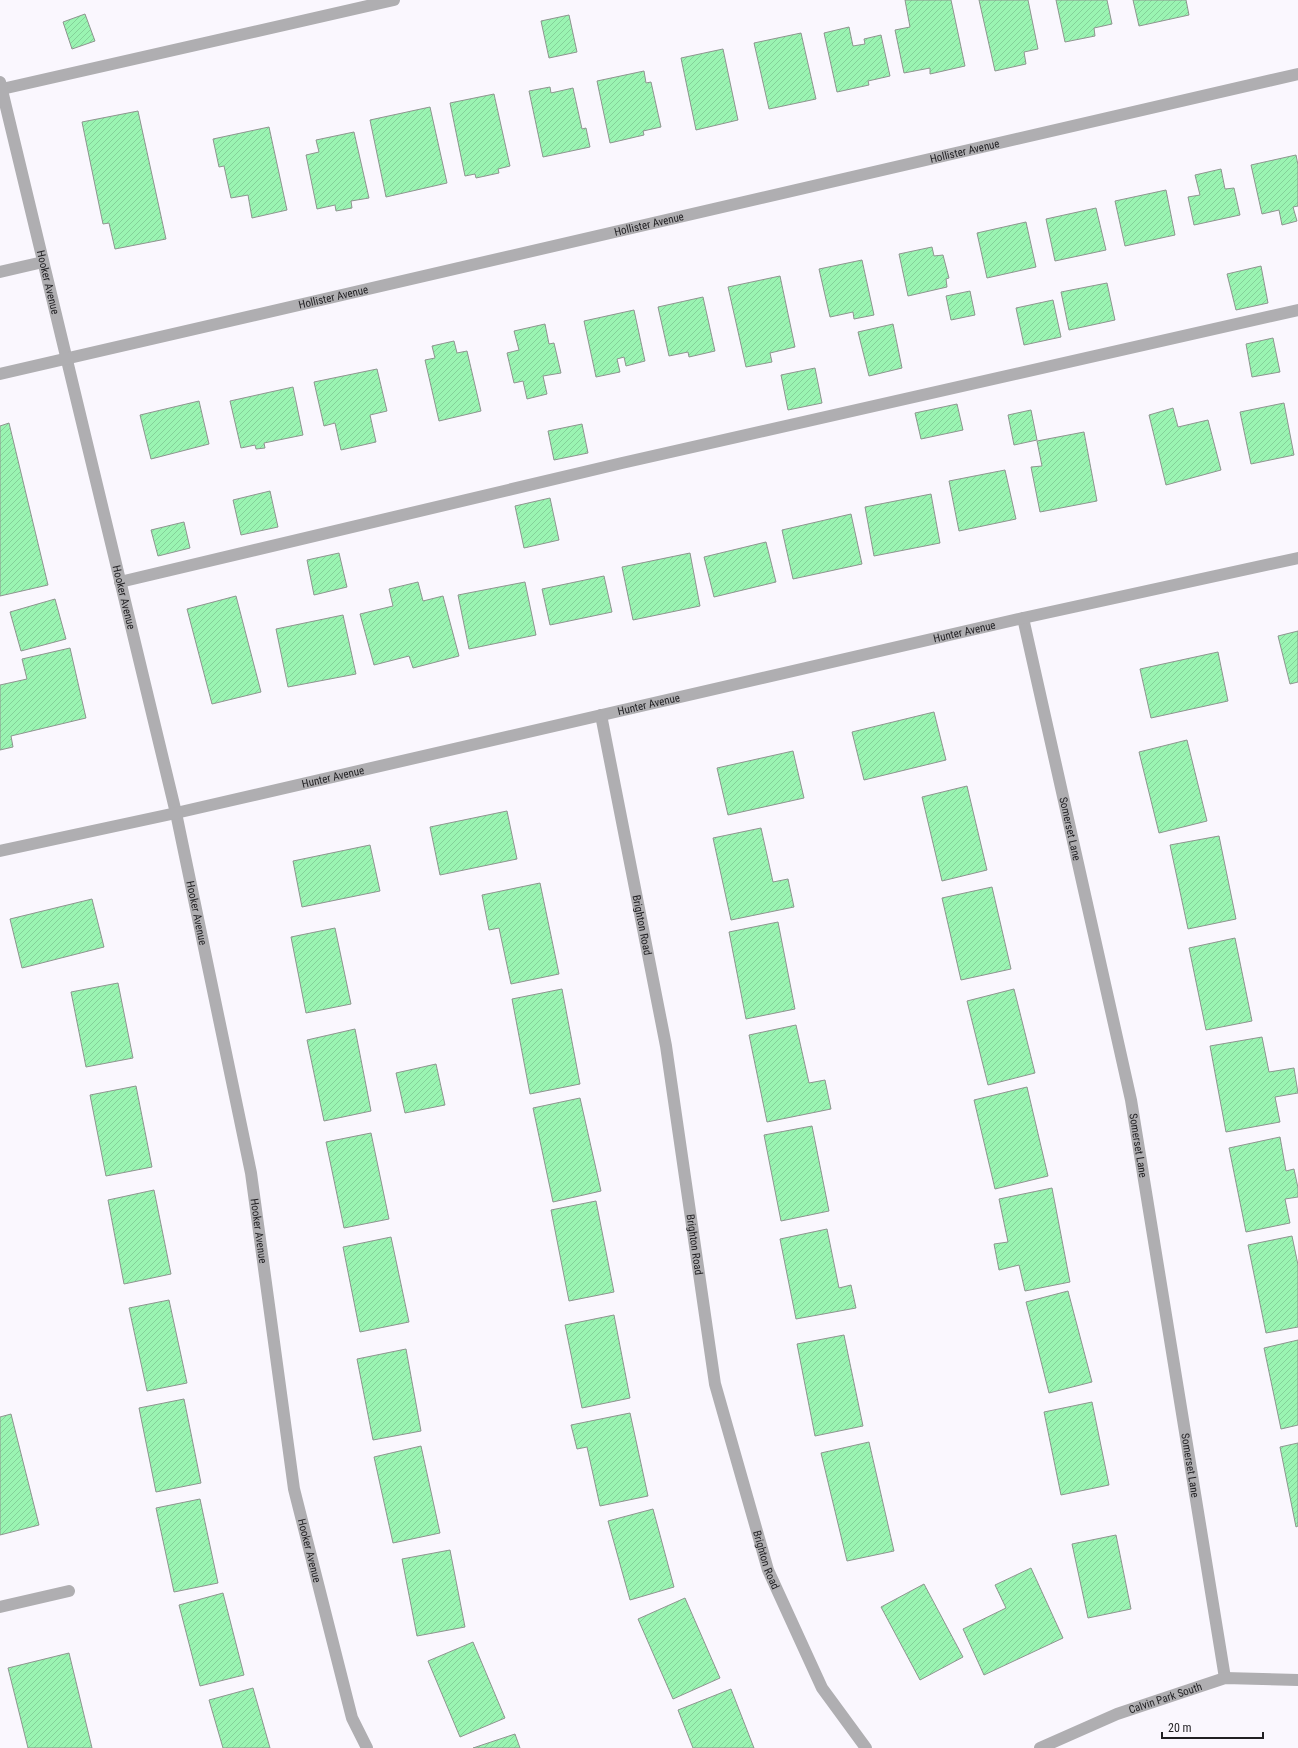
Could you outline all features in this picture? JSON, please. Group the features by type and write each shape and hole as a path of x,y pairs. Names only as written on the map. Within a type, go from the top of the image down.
{"street":[{"path":"1,86 394,0"},
{"name":"Hollister Avenue","path":"0,374 1298,74"},
{"name":"Hooker Avenue","path":"1,86 176,813 251,1173 294,1489 352,1718 367,1748"},
{"path":"0,272 43,262"},
{"path":"120,582 622,463 1298,310"},
{"name":"Hunter Avenue","path":"0,851 176,813 1023,618 1298,558"},
{"name":"Somerset Lane","path":"1023,618 1131,1100 1225,1678"},
{"name":"Brighton Road","path":"601,715 666,1046 715,1384 768,1570 822,1688 866,1748"},
{"path":"0,1607 69,1591"},
{"name":"Calvin Park South","path":"1040,1748 1117,1714 1225,1678 1298,1680"}],"building":[{"path":"905,0 951,0 965,66 930,74 930,68 904,73 895,30 910,27"},
{"path":"979,0 1028,0 1038,49 1024,52 1026,64 995,71"},
{"path":"1056,0 1107,0 1112,24 1094,28 1095,36 1065,42"},
{"path":"1133,0 1186,0 1189,15 1139,26"},
{"path":"85,14 95,41 72,49 63,22"},
{"path":"569,15 577,52 549,58 541,21"},
{"path":"849,27 853,46 865,44 864,39 881,35 890,76 868,81 869,85 837,92 824,33"},
{"path":"801,33 816,99 769,109 754,43"},
{"path":"723,49 738,120 696,130 681,58"},
{"path":"644,71 646,83 651,82 661,127 643,131 644,135 610,143 597,81"},
{"path":"550,87 551,93 573,88 582,129 586,128 590,147 543,157 529,91"},
{"path":"494,94 510,166 498,169 499,173 476,178 475,174 465,176 450,103"},
{"path":"430,107 447,183 386,197 370,120"},
{"path":"138,111 166,239 115,249 109,223 103,224 82,122"},
{"path":"269,127 287,210 252,218 248,195 231,198 224,166 219,167 213,139"},
{"path":"354,132 369,198 351,201 352,208 336,211 335,205 317,209 306,155 319,152 316,140"},
{"path":"1296,155 1298,165 1298,206 1293,207 1297,221 1282,225 1279,210 1262,214 1251,165"},
{"path":"1221,169 1225,189 1234,188 1240,215 1194,225 1188,197 1200,195 1195,175"},
{"path":"1166,190 1175,235 1125,246 1115,201"},
{"path":"1096,208 1106,250 1055,261 1046,219"},
{"path":"1026,222 1036,267 987,278 977,233"},
{"path":"932,247 934,256 943,255 949,278 946,279 947,287 908,296 899,254"},
{"path":"862,260 874,315 854,319 853,312 830,317 819,269"},
{"path":"1261,266 1268,303 1236,310 1227,274"},
{"path":"780,276 795,347 770,353 772,362 746,367 728,287"},
{"path":"1107,283 1115,320 1069,330 1061,292"},
{"path":"970,291 975,315 951,320 946,296"},
{"path":"703,297 715,351 689,357 688,352 669,356 658,307"},
{"path":"1053,300 1061,337 1024,345 1016,308"},
{"path":"634,310 645,361 626,366 624,357 617,359 620,372 596,377 584,321"},
{"path":"545,324 549,344 554,343 561,373 543,376 547,394 527,399 523,381 514,383 507,353 519,350 514,331"},
{"path":"893,324 902,368 869,376 858,332"},
{"path":"1273,338 1280,372 1252,377 1246,344"},
{"path":"454,341 457,353 467,351 481,411 439,421 425,360 435,358 432,346"},
{"path":"815,368 822,403 788,410 781,375"},
{"path":"377,369 387,411 370,415 376,442 341,450 335,423 324,426 314,382"},
{"path":"293,387 303,435 264,443 265,448 256,449 255,445 241,448 230,401"},
{"path":"199,401 209,444 151,459 140,415"},
{"path":"1284,403 1294,455 1251,464 1240,412"},
{"path":"957,404 963,430 921,439 915,413"},
{"path":"1173,408 1178,427 1208,420 1221,470 1166,485 1149,415"},
{"path":"1031,410 1037,440 1014,445 1008,415"},
{"path":"9,423 48,585 0,596 0,426"},
{"path":"582,424 588,453 554,460 548,431"},
{"path":"1084,432 1097,501 1040,512 1031,467 1042,466 1037,441"},
{"path":"1005,470 1016,519 959,531 949,481"},
{"path":"270,491 278,527 241,535 233,500"},
{"path":"931,494 940,543 874,556 865,507"},
{"path":"550,498 559,540 524,548 515,506"},
{"path":"851,514 862,564 793,579 782,530"},
{"path":"184,522 190,548 158,556 151,530"},
{"path":"766,542 776,582 714,597 704,557"},
{"path":"339,553 347,587 314,595 307,560"},
{"path":"690,553 700,606 633,620 622,567"},
{"path":"604,576 612,612 550,625 542,589"},
{"path":"418,582 423,601 443,596 459,656 413,668 409,656 374,665 360,614 393,606 389,589"},
{"path":"525,582 536,635 469,649 458,595"},
{"path":"236,596 261,692 212,704 187,609"},
{"path":"55,599 66,639 21,651 10,612"},
{"path":"343,615 356,674 288,687 276,629"},
{"path":"1298,631 1298,682 1290,684 1278,636"},
{"path":"70,648 86,718 11,736 13,747 0,750 0,685 27,679 22,659"},
{"path":"1218,652 1228,701 1151,718 1140,669"},
{"path":"934,712 946,760 864,780 852,732"},
{"path":"1187,740 1207,821 1159,833 1139,752"},
{"path":"793,751 804,798 728,815 717,768"},
{"path":"967,786 987,870 942,881 922,797"},
{"path":"507,811 517,859 440,875 430,827"},
{"path":"761,828 773,882 788,879 794,907 731,920 713,838"},
{"path":"1219,836 1236,919 1188,929 1170,845"},
{"path":"370,845 380,891 302,907 293,861"},
{"path":"540,883 559,974 511,984 499,928 489,930 482,895"},
{"path":"992,887 1011,969 961,980 942,898"},
{"path":"92,899 104,947 22,968 10,919"},
{"path":"778,922 795,1009 746,1019 729,932"},
{"path":"335,928 351,1004 306,1013 291,937"},
{"path":"1235,938 1252,1021 1206,1030 1189,948"},
{"path":"118,983 133,1058 86,1067 71,992"},
{"path":"562,989 580,1084 530,1094 512,999"},
{"path":"1014,989 1035,1073 988,1085 967,1001"},
{"path":"796,1025 809,1083 825,1080 831,1109 767,1122 749,1035"},
{"path":"355,1029 371,1111 324,1121 307,1040"},
{"path":"1262,1037 1269,1072 1294,1068 1298,1093 1275,1097 1280,1122 1226,1132 1210,1046"},
{"path":"436,1064 445,1105 405,1113 396,1073"},
{"path":"136,1086 152,1167 106,1176 90,1095"},
{"path":"1027,1087 1048,1176 995,1189 974,1100"},
{"path":"580,1098 601,1191 553,1202 533,1108"},
{"path":"812,1126 829,1211 781,1221 764,1135"},
{"path":"371,1133 389,1219 344,1228 326,1142"},
{"path":"1280,1137 1286,1171 1294,1169 1298,1188 1298,1197 1285,1199 1290,1223 1246,1232 1229,1148"},
{"path":"1052,1188 1070,1282 1025,1291 1019,1265 999,1270 994,1244 1008,1242 999,1199"},
{"path":"154,1190 171,1274 124,1284 108,1200"},
{"path":"596,1201 614,1292 569,1301 551,1210"},
{"path":"827,1229 839,1288 851,1285 856,1308 796,1319 780,1239"},
{"path":"1292,1236 1298,1265 1298,1327 1266,1333 1248,1245"},
{"path":"391,1237 409,1322 360,1332 343,1247"},
{"path":"1068,1291 1092,1382 1049,1393 1026,1302"},
{"path":"169,1300 187,1383 147,1391 129,1308"},
{"path":"614,1315 630,1398 582,1408 565,1325"},
{"path":"844,1335 863,1426 815,1436 797,1344"},
{"path":"1298,1340 1298,1425 1281,1429 1264,1348"},
{"path":"406,1349 421,1431 373,1440 357,1359"},
{"path":"184,1399 201,1483 156,1492 139,1408"},
{"path":"1092,1402 1109,1485 1061,1495 1044,1412"},
{"path":"630,1413 648,1496 600,1506 587,1447 577,1449 571,1425"},
{"path":"11,1414 39,1525 0,1535 0,1417"},
{"path":"869,1442 894,1551 847,1561 821,1453"},
{"path":"1298,1443 1298,1526 1296,1527 1280,1447"},
{"path":"421,1446 440,1533 393,1543 374,1457"},
{"path":"200,1499 218,1583 174,1592 156,1508"},
{"path":"653,1509 674,1587 630,1600 608,1521"},
{"path":"1116,1535 1131,1609 1088,1618 1072,1544"},
{"path":"450,1550 465,1627 417,1636 402,1559"},
{"path":"1031,1568 1063,1638 984,1675 963,1629 1006,1608 995,1585"},
{"path":"924,1584 963,1657 920,1680 881,1607"},
{"path":"223,1593 244,1675 200,1686 179,1605"},
{"path":"685,1598 720,1678 673,1699 638,1619"},
{"path":"473,1642 505,1718 460,1737 428,1661"},
{"path":"69,1653 92,1748 28,1748 8,1668"},
{"path":"253,1688 270,1748 223,1748 209,1700"},
{"path":"731,1689 754,1748 693,1748 678,1710"},
{"path":"515,1734 520,1748 473,1748"}]}
